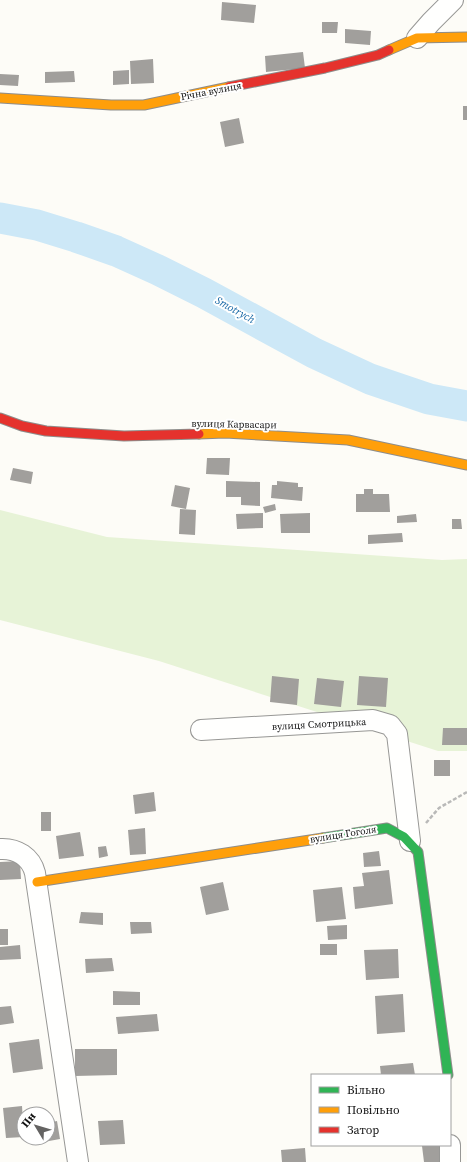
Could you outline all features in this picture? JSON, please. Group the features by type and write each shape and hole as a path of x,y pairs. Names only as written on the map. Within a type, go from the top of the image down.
{"street":[{"name":"Річна вулиця","path":"417,38 453,0"},
{"name":"Річна вулиця","path":"0,98 110,105 144,105 196,93 324,68 378,55 417,38 467,37"},
{"name":"вулиця Карвасари","path":"0,418 22,426 46,431 72,433 124,436 225,433 348,440 467,465"},
{"name":"вулиця Смотрицька","path":"201,730 373,720 390,725 397,734 410,841"},
{"name":"вулиця Гоголя","path":"37,882 387,828 401,833 410,841"},
{"path":"410,841 418,852 448,1074"},
{"path":"0,849 14,850 28,859 33,865 37,882 78,1162"},
{"path":"450,1146 450,1162"}],"path":[{"path":"410,841 439,808 467,792"}],"green space":[{"path":"0,510 107,537 442,560 467,559 467,751 438,751 159,661 0,620"}],"building":[{"path":"222,2 256,5 254,23 221,20"},
{"path":"322,22 338,22 337,33 322,33"},
{"path":"345,29 371,31 370,45 345,43"},
{"path":"303,52 305,68 266,72 265,56"},
{"path":"153,59 154,83 131,84 130,61"},
{"path":"129,70 129,84 113,85 113,71"},
{"path":"74,71 75,82 45,83 45,72"},
{"path":"0,74 19,75 18,86 0,85"},
{"path":"463,106 467,106 467,120 463,120"},
{"path":"239,118 244,143 225,147 220,122"},
{"path":"207,458 230,458 229,475 206,474"},
{"path":"13,468 33,472 31,484 10,480"},
{"path":"226,481 260,482 260,506 241,505 241,497 226,497"},
{"path":"277,481 298,483 298,487 303,487 302,501 271,498 272,485 277,485"},
{"path":"175,485 190,488 186,509 171,506"},
{"path":"364,489 373,489 373,494 389,494 390,512 356,512 356,494 364,494"},
{"path":"275,504 276,510 265,513 263,507"},
{"path":"180,509 196,510 195,535 179,534"},
{"path":"263,513 263,528 237,529 236,514"},
{"path":"310,513 310,533 281,533 280,514"},
{"path":"416,514 417,522 397,523 397,516"},
{"path":"452,519 461,519 462,529 452,529"},
{"path":"402,533 403,542 368,544 368,535"},
{"path":"272,676 299,679 297,705 270,702"},
{"path":"359,676 388,678 386,707 357,705"},
{"path":"317,678 344,681 341,707 314,704"},
{"path":"443,728 467,728 467,745 442,745"},
{"path":"434,760 450,760 450,776 434,776"},
{"path":"154,792 156,811 135,814 133,795"},
{"path":"41,812 51,812 51,831 41,831"},
{"path":"145,828 146,854 130,855 128,830"},
{"path":"80,832 84,856 59,859 56,836"},
{"path":"106,846 108,856 99,858 98,847"},
{"path":"379,851 381,866 364,867 363,853"},
{"path":"20,861 21,879 0,880 0,862"},
{"path":"389,870 393,904 355,909 353,887 364,886 362,873"},
{"path":"223,882 229,910 206,915 200,887"},
{"path":"342,887 346,919 316,922 313,890"},
{"path":"81,912 103,913 103,925 79,923"},
{"path":"130,922 151,922 152,933 131,934"},
{"path":"347,925 347,939 328,940 327,926"},
{"path":"0,929 8,929 8,945 0,945"},
{"path":"320,944 337,944 337,955 320,955"},
{"path":"20,945 21,959 0,960 0,947"},
{"path":"398,949 399,978 366,980 364,950"},
{"path":"112,958 114,971 86,973 85,959"},
{"path":"113,991 140,992 140,1005 113,1005"},
{"path":"403,994 405,1032 377,1034 375,996"},
{"path":"11,1006 14,1023 0,1025 0,1007"},
{"path":"157,1014 159,1031 118,1034 116,1017"},
{"path":"39,1039 43,1069 13,1073 9,1043"},
{"path":"75,1049 117,1049 117,1075 75,1076"},
{"path":"413,1063 415,1074 381,1074 380,1066"},
{"path":"16,1107 16,1137 6,1138 3,1108"},
{"path":"123,1120 125,1144 100,1145 98,1121"},
{"path":"56,1121 60,1139 56,1140"},
{"path":"422,1146 442,1146 443,1162 424,1162"},
{"path":"305,1148 306,1162 282,1162 281,1150"}],"waterway":[{"name":"Smotrych","path":"0,218 37,225 116,251 204,293 314,353 370,379 429,399 467,406"}],"traffic: fast":[{"path":"323,838 387,828 404,837 418,852 448,1074"}],"traffic: slow":[{"path":"389,50 417,38 467,37"},
{"path":"0,98 111,105 144,105 229,87"},
{"path":"199,434 225,433 348,440 467,465"},
{"path":"37,882 323,838"}],"traffic: jam":[{"path":"229,87 325,68 378,55 389,50"},
{"path":"0,418 22,426 46,431 124,436 199,434"}]}
